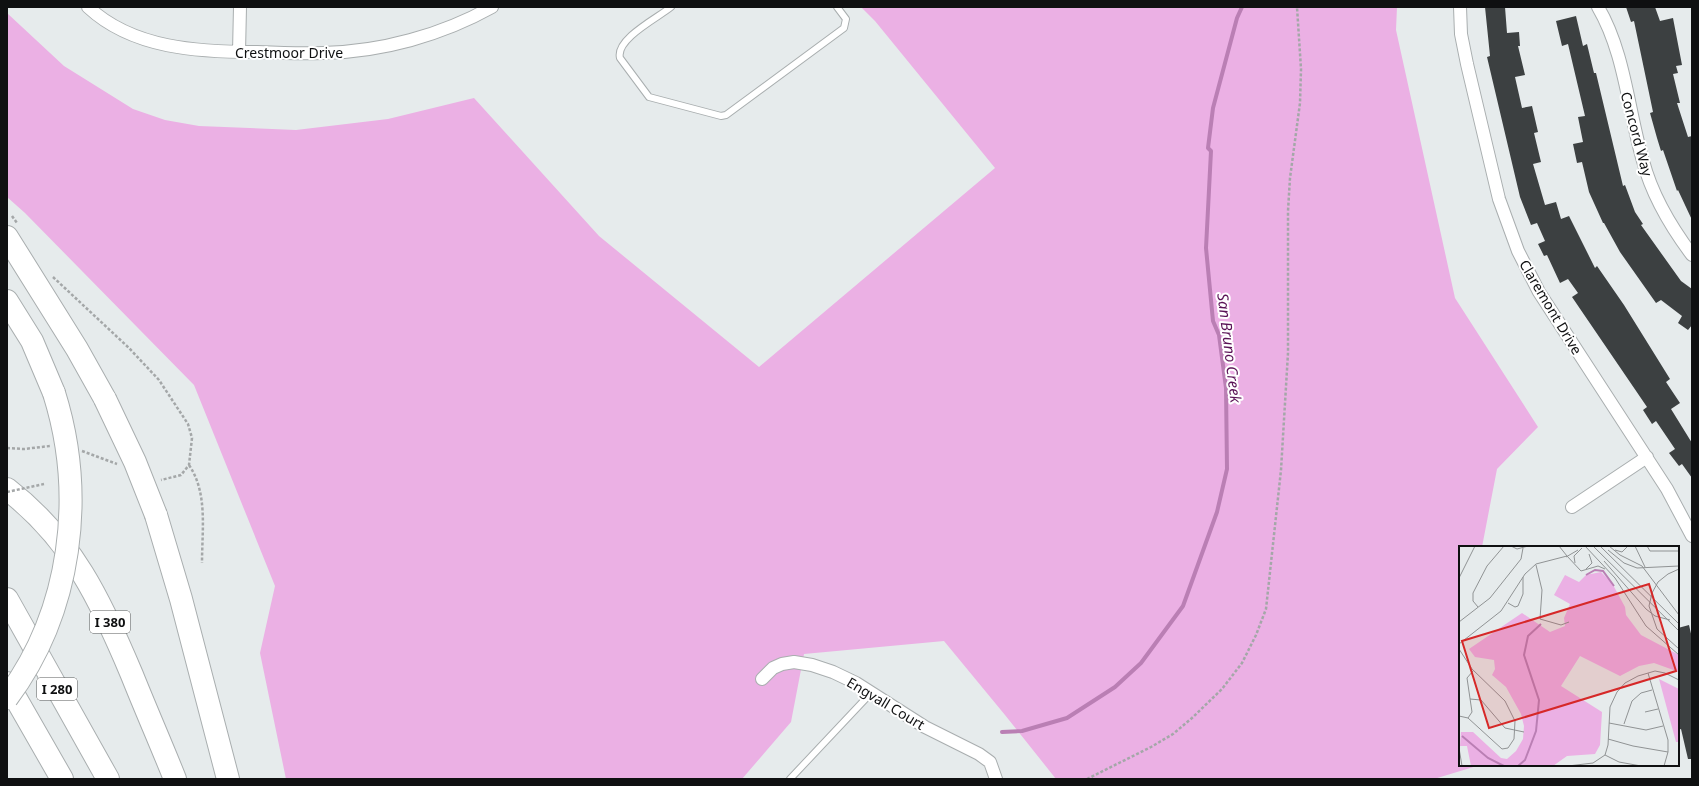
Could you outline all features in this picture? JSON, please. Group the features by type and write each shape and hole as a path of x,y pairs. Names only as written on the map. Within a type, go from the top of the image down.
{"highway":[{"path":"7,237 80,354 105,399 135,462 156,516 177,584 228,779"},
{"path":"7,301 34,346 54,393 62,423 70,471 71,507 67,550 58,591 45,630 26,669 7,698"},
{"name":"I 380","path":"7,489 30,507 54,533 70,553 93,588 112,628 175,779"},
{"name":"I 280","path":"7,599 108,779"},
{"name":"I 280","path":"7,683 62,779"},
{"path":"212,717 226,748 235,779"}],"street":[{"name":"Crestmoor Drive","path":"88,7 119,28 144,39 198,51 324,53 356,51 419,38 452,26 492,7"},
{"path":"239,52 240,7"},
{"name":"Claremont Drive","path":"1460,7 1461,34 1466,64 1496,186 1513,241 1539,292 1647,457 1687,513 1692,536"},
{"name":"Concord Way","path":"1598,7 1614,41 1640,152 1650,183 1664,213 1692,255"},
{"path":"1572,507 1647,457"},
{"name":"Engvall Court","path":"762,678 777,666 794,662 812,665 833,672 872,693 919,723 979,754 990,762 996,779"}],"lane":[{"path":"671,7 646,23 628,40 620,51 620,58 649,97 722,116 726,115 844,28 846,19 837,7"},
{"path":"790,779 872,693"}],"path":[{"path":"1087,779 1151,747 1173,734 1192,718 1222,689 1242,663 1256,635 1266,609 1281,470 1288,353 1288,211 1290,178 1300,103 1301,68 1297,7"},
{"path":"189,465 196,475 202,498 202,563"},
{"path":"7,492 44,484"}],"shaded area":[{"path":"861,7 1397,7 1396,30 1455,298 1538,427 1497,469 1482,546 1459,546 1459,766 1477,766 1434,779 1056,779 944,641 804,654 791,722 742,779 286,779 260,653 275,586 194,385 25,213 7,197 7,13 64,66 133,109 165,120 199,126 296,130 388,119 474,98 599,236 759,367 995,168 875,21"}],"building":[{"path":"1485,7 1505,7 1507,33 1519,32 1520,46 1518,46 1525,75 1515,77 1522,108 1532,106 1538,132 1534,133 1541,162 1533,164 1545,205 1556,202 1561,219 1569,216 1595,268 1597,266 1624,305 1670,379 1666,382 1680,403 1671,409 1692,443 1692,478 1682,464 1679,466 1669,453 1675,449 1656,421 1652,424 1643,410 1647,407 1572,297 1578,293 1568,279 1560,283 1547,255 1544,256 1538,244 1545,241 1537,223 1531,225 1520,197 1487,57 1490,56"},
{"path":"1626,7 1655,7 1660,21 1673,18 1682,65 1676,66 1678,73 1673,74 1680,103 1677,103 1688,137 1692,136 1692,220 1678,190 1677,191 1663,150 1661,151 1650,113 1653,112 1634,21 1631,22"},
{"path":"1576,16 1583,46 1587,44 1594,73 1596,73 1623,186 1625,185 1635,212 1643,224 1641,225 1681,281 1692,289 1692,325 1688,330 1678,323 1682,316 1661,300 1656,303 1620,252 1603,223 1589,192 1582,162 1577,163 1573,144 1583,142 1578,117 1585,116 1568,44 1562,46 1556,21"},
{"path":"1689,625 1692,638 1692,759 1688,759 1681,729 1679,730 1679,628"}],"waterway":[{"name":"San Bruno Creek","path":"1002,732 1022,731 1067,718 1115,687 1141,663 1183,606 1217,512 1227,469 1226,388 1219,335 1213,321 1206,248 1211,151 1208,148 1213,108 1237,18 1242,7"}]}
